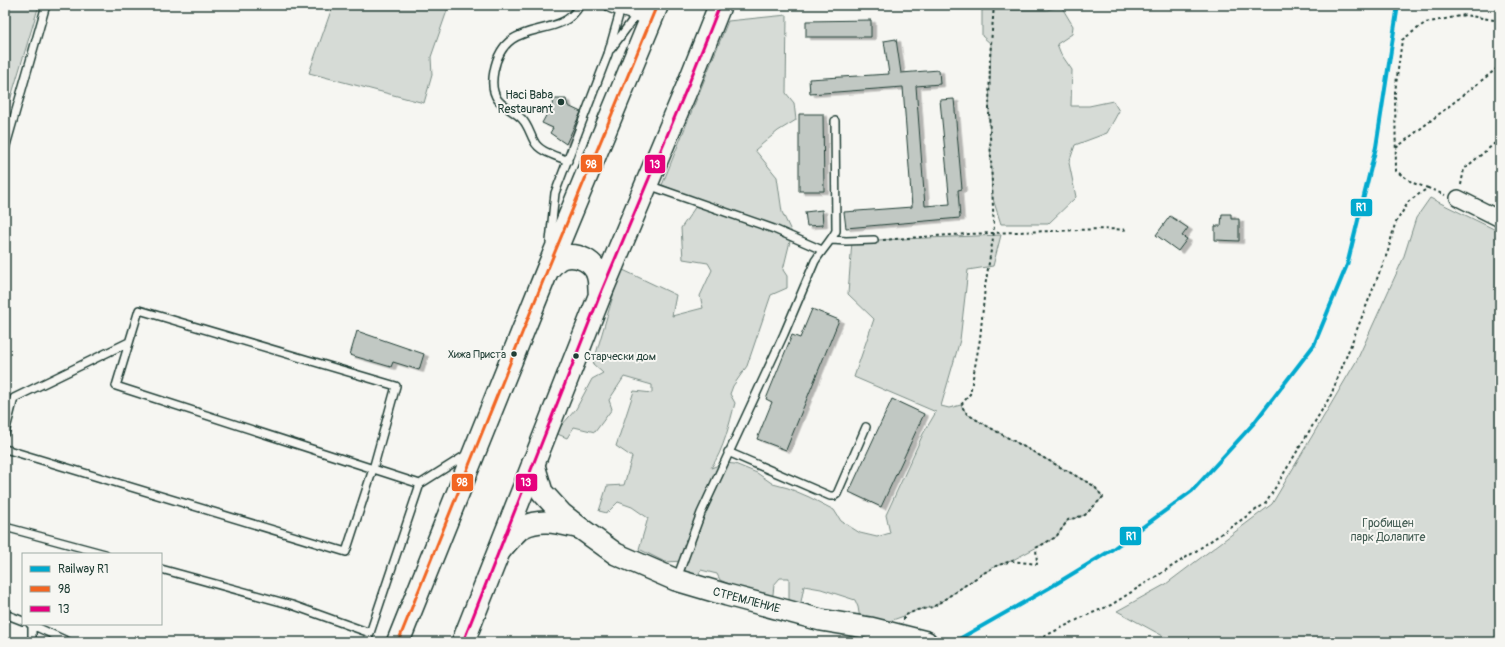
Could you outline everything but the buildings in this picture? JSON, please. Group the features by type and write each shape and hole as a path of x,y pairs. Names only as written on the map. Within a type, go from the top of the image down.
{"highway":[{"path":"463,642 600,295 720,5"},
{"path":"401,638 649,12"},
{"path":"547,271 562,257 580,257 594,267 598,276 600,295"}],"street":[{"path":"616,7 649,12"},
{"path":"1458,198 1500,219"},
{"name":"СТРЕМЛЕНИЕ","path":"533,462 542,492 562,514 616,554 676,580 727,595 821,620 870,628 926,642"},
{"path":"498,552 523,528 535,523 549,521 580,528"}],"lane":[{"path":"5,149 46,5"},
{"path":"568,161 545,152 535,143 523,120 498,100 492,83 495,64 503,47 516,36 552,26 568,19 580,5"},
{"path":"547,271 555,193 608,54 616,7"},
{"path":"608,54 649,12"},
{"path":"676,580 701,513 784,334 815,261 822,250 832,240 836,231 835,121"},
{"path":"647,184 774,229 822,250"},
{"path":"832,240 874,240"},
{"path":"5,449 346,552 373,469 396,386 140,310 116,386 373,469 420,484"},
{"path":"5,433 14,398 130,342"},
{"path":"728,452 830,496 834,496 837,494 866,427"},
{"path":"367,642 420,484 475,450"},
{"path":"5,527 101,553"},
{"path":"162,569 292,605 370,633"},
{"path":"5,614 22,621"},
{"path":"31,625 32,642"},
{"path":"33,625 69,642"}],"path":[{"path":"901,636 905,629 904,616 917,610 933,606 996,566 1011,561 1037,564 1036,548 1056,537 1068,520 1085,515 1103,497 1094,486 967,414 961,406 970,394 978,354 985,287 994,232 989,111 990,57 994,5"},
{"path":"1500,21 1465,15 1425,23 1402,40 1395,92 1396,172 1414,183 1442,194 1458,198 1464,169 1500,139"},
{"path":"1396,148 1500,66"},
{"path":"1033,642 1082,617 1111,605 1193,553 1266,503 1331,395 1388,251 1395,224 1409,201 1428,188"},
{"path":"874,240 994,232 1105,228 1128,230"}],"green space":[{"path":"5,5 39,5 5,117"},
{"path":"333,5 449,5 431,57 432,75 424,103 309,73"},
{"path":"1061,6 1073,26 1072,34 1057,44 1061,54 1072,70 1071,106 1089,106 1113,101 1119,111 1107,133 1075,145 1069,163 1076,197 1048,224 1001,224 992,196 989,111 991,44 982,36 982,10 1047,10"},
{"path":"787,15 786,93 794,103 796,120 778,131 755,150 777,177 782,212 792,233 783,270 787,276 787,288 771,295 747,366 733,386 730,394 735,403 723,445 711,468 724,463 735,464 757,473 773,484 788,488 834,510 841,521 860,533 877,537 890,533 886,515 923,434 936,412 854,377 874,319 848,294 852,241 1001,235 993,266 968,270 960,340 941,406 949,408 961,405 967,414 1094,486 1103,497 1085,515 1068,520 1056,537 1011,561 996,566 933,607 917,610 884,623 861,625 858,607 855,600 821,589 804,586 800,607 789,605 789,578 780,578 774,585 772,603 720,580 717,574 701,570 696,578 684,574 684,561 665,562 639,549 648,518 632,507 618,502 607,513 599,511 607,486 624,485 632,457 616,446 634,391 652,393 652,385 624,377 609,400 612,409 595,432 574,427 567,438 555,433 576,409 592,379 603,373 593,364 621,269 676,295 672,316 703,308 700,296 712,270 708,263 683,259 681,228 699,200 662,185 728,21"},
{"name":"Гробищен парк Долапите","path":"1430,198 1500,232 1500,642 1174,642 1117,611 1166,584 1272,504 1357,360 1403,259 1416,218"}],"rail line":[{"name":"R1","path":"954,642 1049,588 1110,551 1192,491 1254,423 1314,345 1347,265 1376,147 1398,5"}],"transit line":[{"name":"98","path":"398,642 547,271 657,5"},
{"name":"13","path":"463,642 600,295 720,5"}],"place":[{"name":"Haci Baba Restaurant","path":"561,102"},
{"name":"Хижа Приста","path":"514,354"},
{"name":"Старчески дом","path":"576,356"}]}
